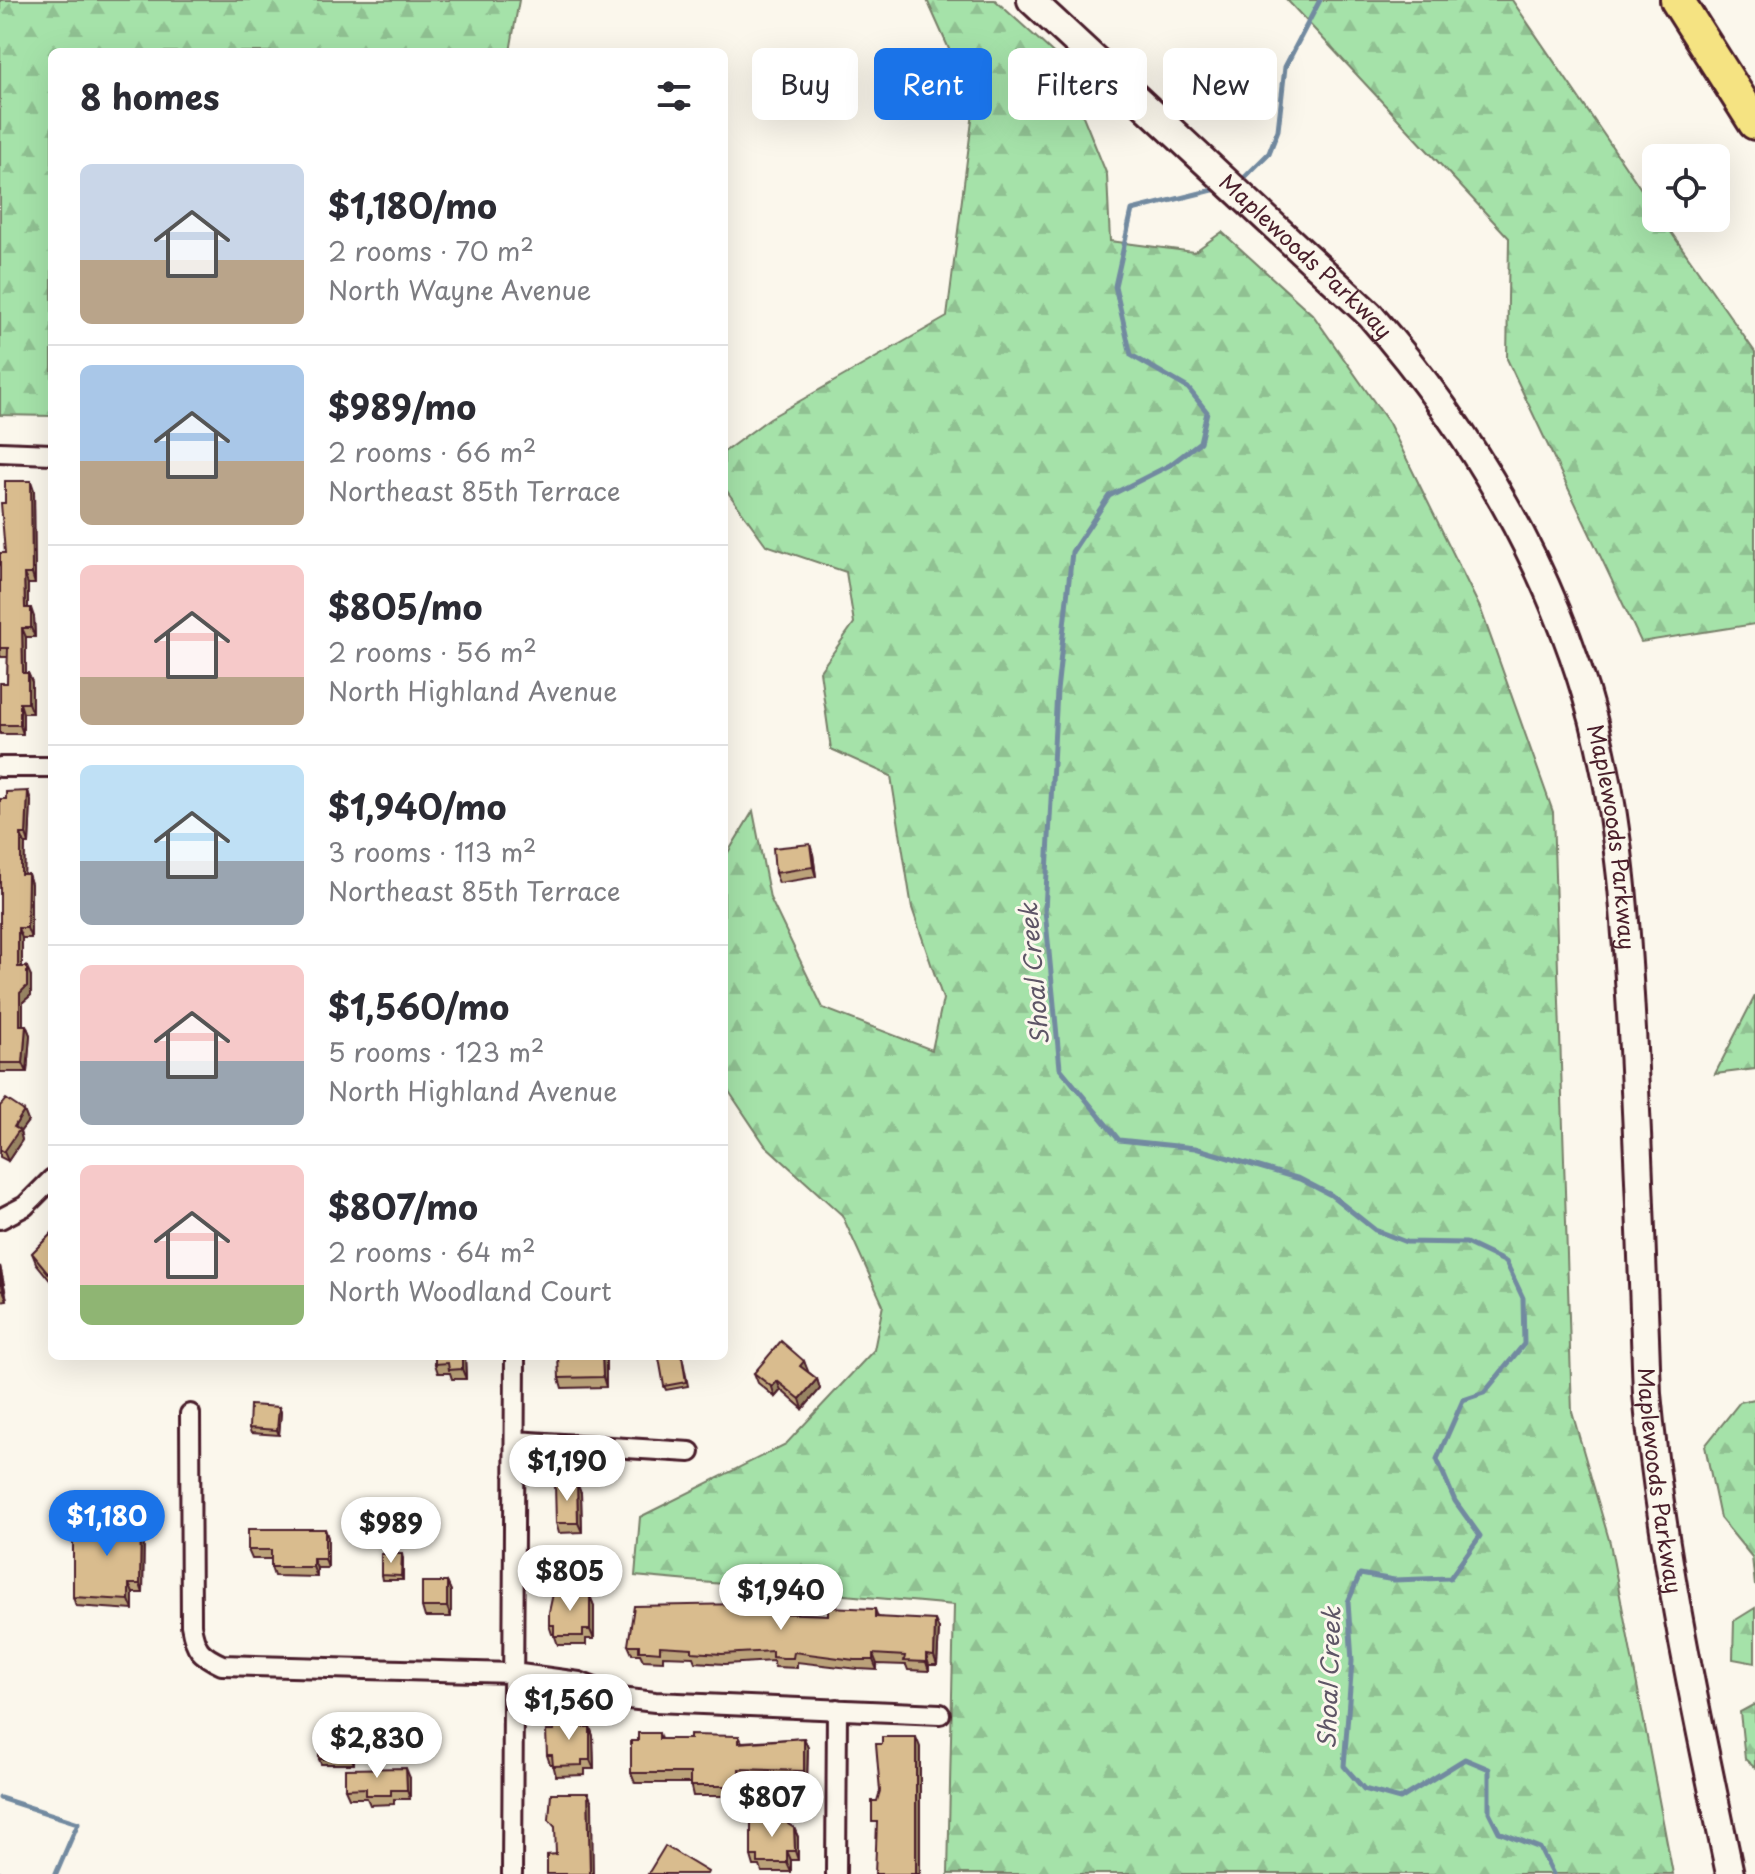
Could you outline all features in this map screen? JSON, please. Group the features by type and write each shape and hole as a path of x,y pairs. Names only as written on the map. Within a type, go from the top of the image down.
{"highway":[{"path":"1677,0 1755,123"}],"main road":[{"name":"Maplewoods Parkway","path":"1031,0 1370,315 1439,398 1482,463 1547,590 1593,719 1623,876 1647,1394 1654,1466 1673,1592 1730,1874"}],"street":[{"path":"0,452 48,454"},
{"path":"0,767 48,767"},
{"path":"0,1219 25,1206 48,1183"},
{"path":"512,1874 515,1360"},
{"path":"190,1414 191,1625 195,1647 203,1657 222,1665 513,1673 579,1682 620,1698 940,1714"},
{"path":"515,1441 690,1452"},
{"path":"836,1874 837,1709"}],"green space":[{"path":"0,0 519,0 511,48 48,48 48,416 0,415"},
{"path":"927,0 995,0 1048,48 1008,48 1008,120 1085,120 1107,175 1110,241 1194,252 1222,232 1313,315 1389,423 1481,610 1553,812 1572,1412 1610,1543 1673,1874 948,1874 954,1605 635,1576 640,1517 786,1444 874,1350 883,1305 842,1215 765,1145 728,1090 728,852 753,811 770,898 823,1008 932,1050 943,999 912,908 891,776 831,749 820,671 854,623 846,572 766,545 728,493 728,449 770,418 947,317 972,120 992,120 992,48 948,48"},
{"path":"1287,0 1512,0 1642,190 1642,232 1671,232 1755,352 1755,624 1641,642 1507,359 1509,238"},
{"path":"1755,996 1755,1069 1715,1074"},
{"path":"1755,1399 1755,1586 1752,1557 1720,1518 1705,1446 1740,1402"},
{"path":"1755,1608 1755,1663 1733,1659 1734,1621"},
{"path":"1755,1704 1755,1768 1745,1759 1740,1712"}],"building":[{"path":"5,481 31,481 32,574 24,574 25,608 31,608 31,628 22,628 23,673 28,673 28,703 20,703 20,725 0,725 0,683 7,683 8,648 0,648 0,553 5,553 1,503 5,503"},
{"path":"28,791 26,834 21,834 21,874 28,874 27,928 18,928 18,967 27,967 27,986 20,993 20,1025 26,1025 23,1063 0,1063 0,799 6,799 6,792"},
{"path":"810,844 813,867 775,873 773,848"},
{"path":"6,1099 24,1111 14,1127 19,1130 4,1152 0,1149 0,1106"},
{"path":"48,1237 48,1273 32,1253"},
{"path":"781,1341 804,1361 800,1366 817,1379 800,1399 777,1381 772,1387 754,1373"},
{"path":"435,1360 462,1360 462,1369 449,1370 448,1363 435,1364"},
{"path":"558,1360 602,1360 603,1377 559,1378"},
{"path":"659,1360 683,1360 686,1382 664,1386"},
{"path":"250,1405 279,1407 277,1430 249,1428"},
{"path":"577,1483 578,1523 556,1523 555,1484"},
{"path":"93,1517 141,1518 140,1584 129,1584 129,1600 73,1597 73,1527 93,1528"},
{"path":"248,1529 325,1529 325,1559 313,1559 313,1567 271,1567 271,1550 248,1550"},
{"path":"381,1554 402,1554 401,1576 381,1575"},
{"path":"422,1582 447,1582 447,1607 422,1607"},
{"path":"554,1589 583,1589 583,1596 590,1596 590,1630 583,1630 583,1636 554,1636 554,1625 549,1625 549,1612"},
{"path":"743,1604 743,1612 828,1615 828,1607 875,1609 875,1617 935,1620 934,1656 926,1655 926,1662 904,1661 905,1656 873,1654 873,1660 794,1652 793,1658 783,1658 772,1657 772,1651 722,1654 660,1646 660,1652 639,1651 639,1645 628,1645 634,1606"},
{"path":"581,1718 581,1727 590,1727 590,1760 582,1760 582,1765 553,1766 552,1755 547,1755 546,1731 554,1731 553,1719"},
{"path":"319,1731 352,1731 352,1759 319,1759"},
{"path":"638,1733 659,1733 659,1739 690,1739 690,1735 739,1736 739,1743 804,1738 804,1771 739,1769 739,1786 690,1786 690,1773 631,1773 631,1741 638,1741"},
{"path":"882,1737 916,1737 916,1874 875,1874 877,1822 872,1822 872,1801 877,1801 880,1791 876,1744 882,1744"},
{"path":"406,1768 407,1790 391,1790 391,1795 366,1795 366,1788 345,1789 345,1769"},
{"path":"551,1793 588,1793 590,1874 547,1874 547,1855 556,1854 555,1827 549,1820"},
{"path":"759,1816 788,1816 788,1824 794,1828 795,1851 787,1851 787,1863 758,1863 758,1856 751,1856 751,1822 759,1822"},
{"path":"665,1846 708,1872 707,1874 648,1874"}],"waterway":[{"name":"Shoal Creek","path":"1239,183 1269,153 1278,130 1285,67 1320,0"},
{"name":"Shoal Creek","path":"1221,188 1132,210 1115,286 1131,355 1188,388 1207,412 1200,442 1170,465 1109,496 1072,552 1057,691 1045,910 1060,1068 1119,1140 1195,1148 1300,1179 1331,1195 1375,1230 1406,1242 1466,1243 1506,1262 1523,1298 1524,1344 1484,1393 1463,1400 1437,1459 1455,1501 1480,1536 1450,1578 1394,1580 1360,1574 1348,1602 1352,1661 1344,1766 1364,1789 1400,1799 1465,1759 1489,1769 1489,1812 1499,1832 1540,1848 1553,1874"},
{"path":"0,1798 78,1823 56,1874"},
{"path":"0,1874 14,1874"}]}
